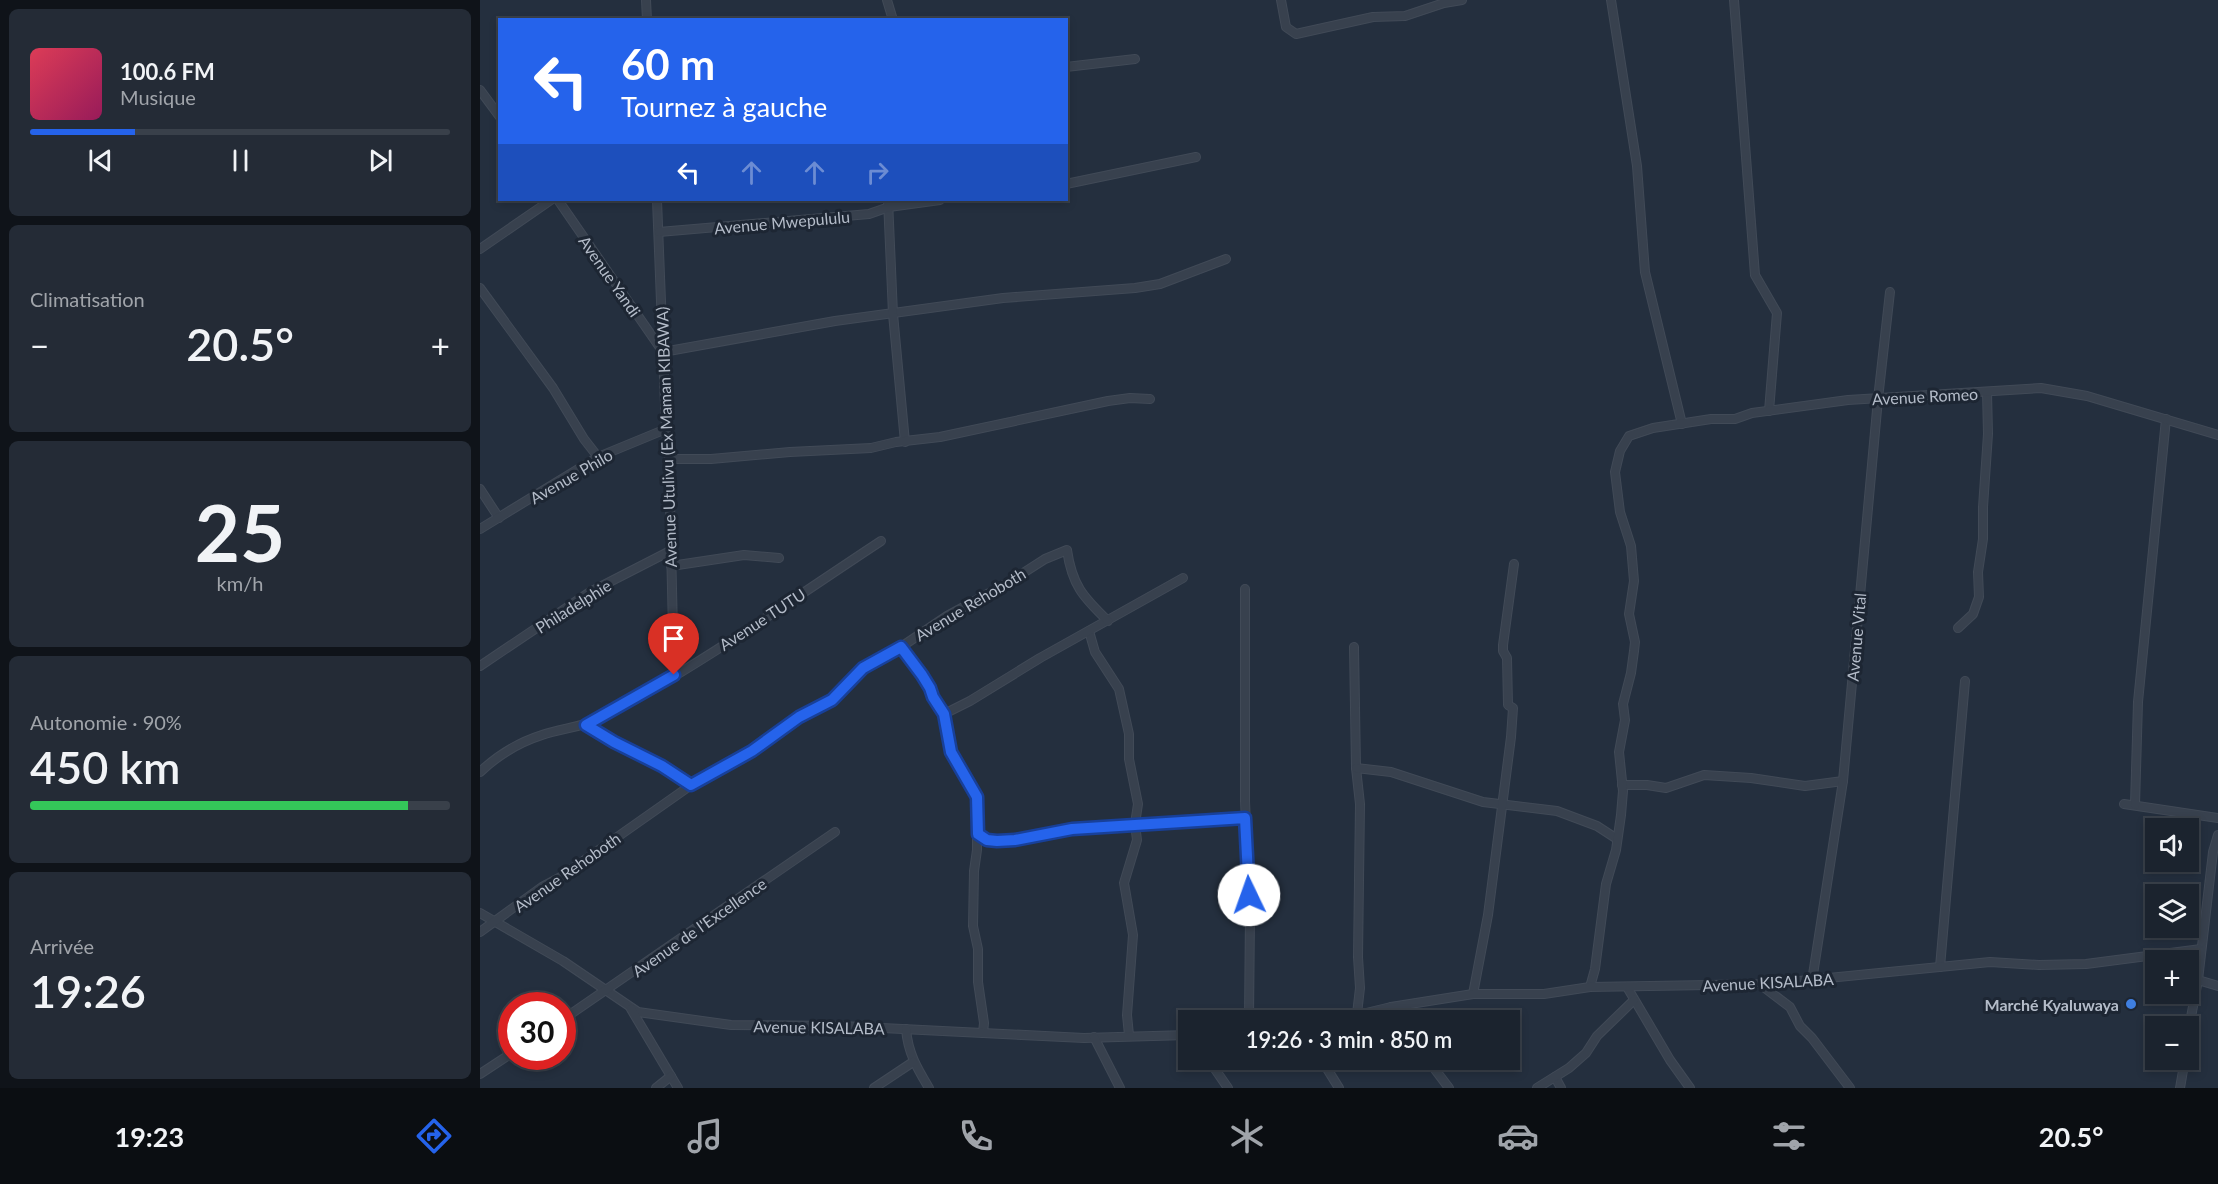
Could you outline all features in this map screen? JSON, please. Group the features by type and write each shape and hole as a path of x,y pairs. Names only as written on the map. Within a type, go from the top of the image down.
{"street":[{"path":"646,0 647,18"},
{"path":"887,0 892,18"},
{"path":"1281,0 1286,27 1296,34 1373,17 1405,16 1443,2 1462,0"},
{"path":"1611,0 1637,166 1645,272 1682,424"},
{"path":"1734,0 1755,275 1777,313 1769,411"},
{"path":"1068,67 1135,59"},
{"path":"480,90 498,114"},
{"path":"1068,184 1196,157"},
{"path":"480,249 550,201"},
{"name":"Avenue Yandi","path":"559,201 663,352"},
{"name":"Avenue Utulivu (Ex Maman KIBAWA)","path":"657,201 669,459 674,675"},
{"name":"Avenue Mwepululu","path":"659,232 869,214 889,203 923,201"},
{"path":"889,203 893,314 905,442"},
{"path":"663,352 835,321 1003,298 1160,284 1226,260"},
{"path":"480,288 553,388 584,439 598,457"},
{"name":"Avenue Vital","path":"1812,981 1843,781 1890,292"},
{"name":"Avenue Romeo","path":"1622,785 1618,752 1625,720 1623,704 1631,673 1635,642 1629,614 1634,581 1632,552 1620,512 1615,472 1620,451 1629,436 1653,428 1711,419 1735,419 1752,413 1848,400 2041,388 2086,396 2218,435"},
{"path":"1958,628 1973,614 1979,597 1978,572 1983,539 1988,434 1987,392"},
{"path":"669,459 711,459 871,448 1108,401 1130,398 1150,399"},
{"path":"2135,805 2138,702 2166,419"},
{"name":"Avenue Philo","path":"480,529 598,457 666,429"},
{"path":"480,489 500,518"},
{"name":"Avenue TUTU","path":"480,772 500,755 541,735 586,725 674,675 882,541"},
{"name":"Avenue Rehoboth","path":"480,932 542,886 559,878 691,785 752,751 799,717 832,700 863,668 1045,559 1067,550 1071,573 1086,600 1108,621"},
{"name":"Philadelphie","path":"480,666 590,592 670,551"},
{"path":"671,566 744,555 779,558"},
{"path":"1473,994 1488,915 1513,708 1508,705 1507,658 1503,645 1514,564"},
{"path":"944,714 1183,578"},
{"path":"1245,589 1245,818 1250,914 1249,1010"},
{"path":"1089,631 1095,652 1119,689 1129,734 1129,759 1138,804 1135,824 1137,840 1124,883 1133,935 1127,1015 1129,1035"},
{"path":"901,647 922,675 944,714 951,752 977,797 978,834 973,926 978,949 978,982 984,1023 983,1032"},
{"path":"1354,647 1356,768 1360,804 1357,1010"},
{"path":"1940,967 1965,681"},
{"path":"586,725 662,766 691,785"},
{"path":"1356,768 1391,772 1470,799 1557,811 1597,826 1617,839"},
{"path":"1590,987 1595,969 1606,884 1617,839 1622,785 1666,788 1704,775 1751,778 1805,786 1843,781"},
{"path":"2124,804 2218,818"},
{"path":"978,834 987,840 1006,840 1072,829 1245,818"},
{"name":"Avenue de l'Excellence","path":"576,1011 835,832"},
{"path":"2199,970 2214,873 2212,852 2218,835"},
{"name":"Avenue KISALABA","path":"480,913 563,961 638,1012 731,1025 1094,1037 1178,1035"},
{"name":"Avenue KISALABA","path":"1376,1010 1473,994 1544,994 1590,987 1812,981 1990,962 2040,965 2086,964 2201,949"},
{"path":"2199,980 2218,986"},
{"path":"1761,984 1790,1007 1800,1026 1851,1088"},
{"path":"1627,987 1670,1060 1690,1088"},
{"path":"1537,1088 1586,1053 1597,1036 1634,1000"},
{"path":"629,1006 678,1088"},
{"path":"906,1029 907,1047 913,1062 929,1088"},
{"path":"1094,1037 1120,1088"},
{"path":"480,1074 498,1062"},
{"path":"874,1088 913,1062"},
{"path":"1216,1070 1228,1088"},
{"path":"1328,1070 1339,1088"},
{"path":"1435,1070 1449,1088"},
{"path":"2180,1088 2183,1070"},
{"path":"656,1088 671,1076"},
{"path":"1555,1077 1561,1088"}],"place":[{"name":"Marché Kyaluwaya","path":"2131,1004"}],"route":[{"path":"674,675 586,725 662,766 691,785 734,762 799,717 832,700 863,668 901,647 922,675 944,714 951,752 977,797 978,834 987,840 1015,840 1072,829 1245,818 1249,895"}]}
